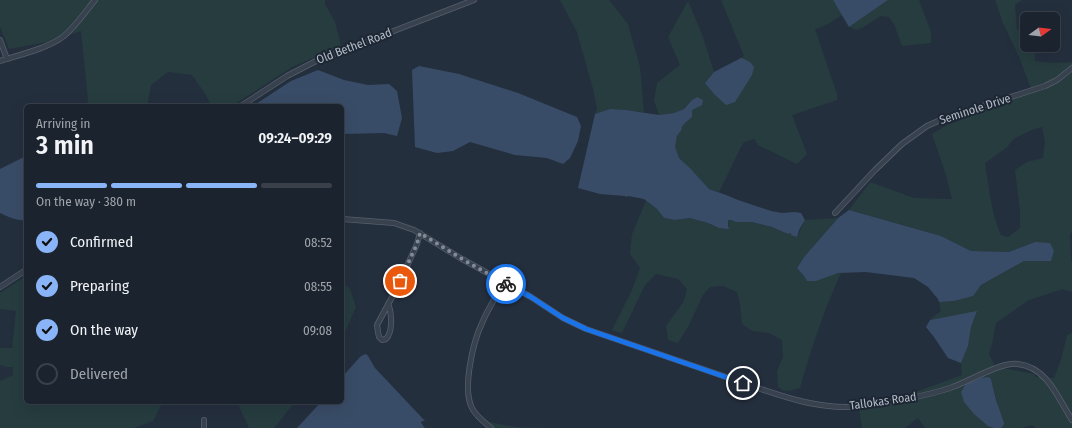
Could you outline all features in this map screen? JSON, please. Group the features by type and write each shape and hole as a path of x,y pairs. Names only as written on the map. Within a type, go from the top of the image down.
{"street":[{"path":"0,61 49,45 58,40 70,30 95,0"},
{"name":"Old Bethel Road","path":"244,104 287,76 316,61 474,0"},
{"path":"0,40 7,59"},
{"name":"Seminole Drive","path":"835,213 875,170 902,144 927,126 945,118 1045,86 1072,68"},
{"name":"Tallokas Road","path":"344,219 398,224 408,227 531,297 568,321 586,329 790,399 827,406 864,406 922,396 958,385 999,367 1009,364 1017,364 1031,368 1044,376 1072,420"},
{"path":"388,304 391,312 390,332 386,340 382,340 379,337 377,327 388,304 417,244 420,233"},
{"path":"0,287 24,271"},
{"path":"490,428 476,414 472,407 468,395 468,382 472,353 480,328 504,283"},
{"path":"204,420 204,428"}],"green space":[{"path":"0,0 325,0 325,4 335,22 341,46 292,67 235,104 210,104 192,75 168,72 151,85 147,104 87,104 81,31 48,42 9,49 0,27"},
{"path":"560,0 609,0 628,24 640,67 644,112 610,109 595,114 597,108 593,89 577,32"},
{"path":"721,0 833,0 842,15 826,25 815,29 837,94 837,100 792,115 807,154 797,164 758,145 754,139 743,143 719,192 709,189 679,158 674,147 680,128 692,117 691,101 684,109 674,113 659,115 654,100 657,83 680,65 668,37 688,1 702,34 714,72 705,83 741,58 736,60 744,56"},
{"path":"888,0 919,0 931,32 931,43 902,46 894,24 889,17 881,16 856,30 849,27"},
{"path":"995,0 1022,0 1015,5 1017,30 1020,29 1020,52 1035,52 1035,61 1053,63 1072,62 1072,65 1058,76 1031,89 1020,59 1003,23"},
{"path":"1072,71 1072,232 1070,234 1072,292 1063,289 1029,300 996,323 989,354 995,366 956,384 896,398 962,375 961,363 968,346 971,327 977,312 930,320 941,311 939,302 954,301 972,296 981,285 1024,261 1051,261 1035,242 1009,252 971,251 941,236 849,210 870,182 914,198 952,199 946,175 932,134 947,125 990,108 994,104 1035,92 1064,78","holes":["1042,127 1045,142 1043,158 1027,162 1015,170 1020,210 1020,228 1008,237 1001,235 993,209 985,163 1006,148 1015,138 1034,129"]},
{"path":"646,201 657,209 664,218 675,220 690,218 719,228 729,228 728,220 731,219 736,222 752,222 772,227 788,234 792,233 797,237 805,220 838,218 797,267 804,276 841,273 818,330 800,388 786,391 778,387 777,371 783,357 782,340 769,333 752,331 742,324 737,292 723,286 710,287 703,295 688,327 678,343 668,340 666,326 684,301 687,289 678,279 656,274 645,285 622,333 612,330 632,290 640,268 630,254 632,234"},
{"path":"24,277 24,404 162,404 153,421 134,428 0,428 0,381 13,375 13,367 0,365 0,348 12,348 16,311 0,309 0,293"},
{"path":"344,284 350,289 356,307 344,334"},
{"path":"1072,333 1072,415 1049,378 1054,378 1061,360 1067,335"},
{"path":"1003,368 1034,374 1036,377 1041,377 1072,424 1072,428 1036,428 1032,425 1023,428 1001,428 1003,426 991,379 989,377 970,382"},
{"path":"966,384 961,392 968,403 983,422 994,428 925,428 918,418 905,428 862,428 859,409 949,391"},
{"path":"238,404 293,404 274,428 249,428"},
{"path":"484,421 516,427 546,428 488,428"}],"water":[{"path":"833,0 888,0 849,27"},
{"path":"741,58 751,63 754,67 752,75 735,102 726,105 705,83 714,72"},
{"path":"419,66 459,74 518,93 577,117 581,126 578,141 570,158 563,164 547,158 515,155 470,142 453,151 437,153 415,147 412,70"},
{"path":"318,70 344,80 368,85 389,84 397,91 402,118 397,136 384,133 344,134 344,104 256,104 291,81"},
{"path":"697,97 703,100 702,105 692,110 692,117 681,128 682,129 677,136 675,147 679,158 709,189 771,211 782,213 801,213 805,220 797,237 791,235 791,233 788,234 772,227 752,222 736,222 728,220 729,229 719,228 690,218 675,220 664,218 657,209 644,199 600,194 578,188 595,114 610,109 659,115 674,113 684,109"},
{"path":"24,157 24,220 19,220 0,213 0,169"},
{"path":"849,210 941,236 971,251 1009,252 1035,242 1050,243 1054,251 1051,261 1024,261 981,285 973,296 954,301 939,302 928,287 914,278 866,272 838,273 816,281 807,281 797,268 804,257 838,218"},
{"path":"977,311 971,327 968,346 961,363 948,358 926,327 930,320"},
{"path":"366,354 368,356 375,368 425,421 422,421 421,423 425,428 297,428 319,404 344,404 344,375 363,355"},
{"path":"989,377 991,379 1004,423 1001,428 988,426 974,414 964,402 961,392 966,384 981,378"}],"way so far":[{"path":"400,281 417,244 420,233 506,284"}],"route":[{"path":"506,284 531,297 573,324 743,383"}]}
